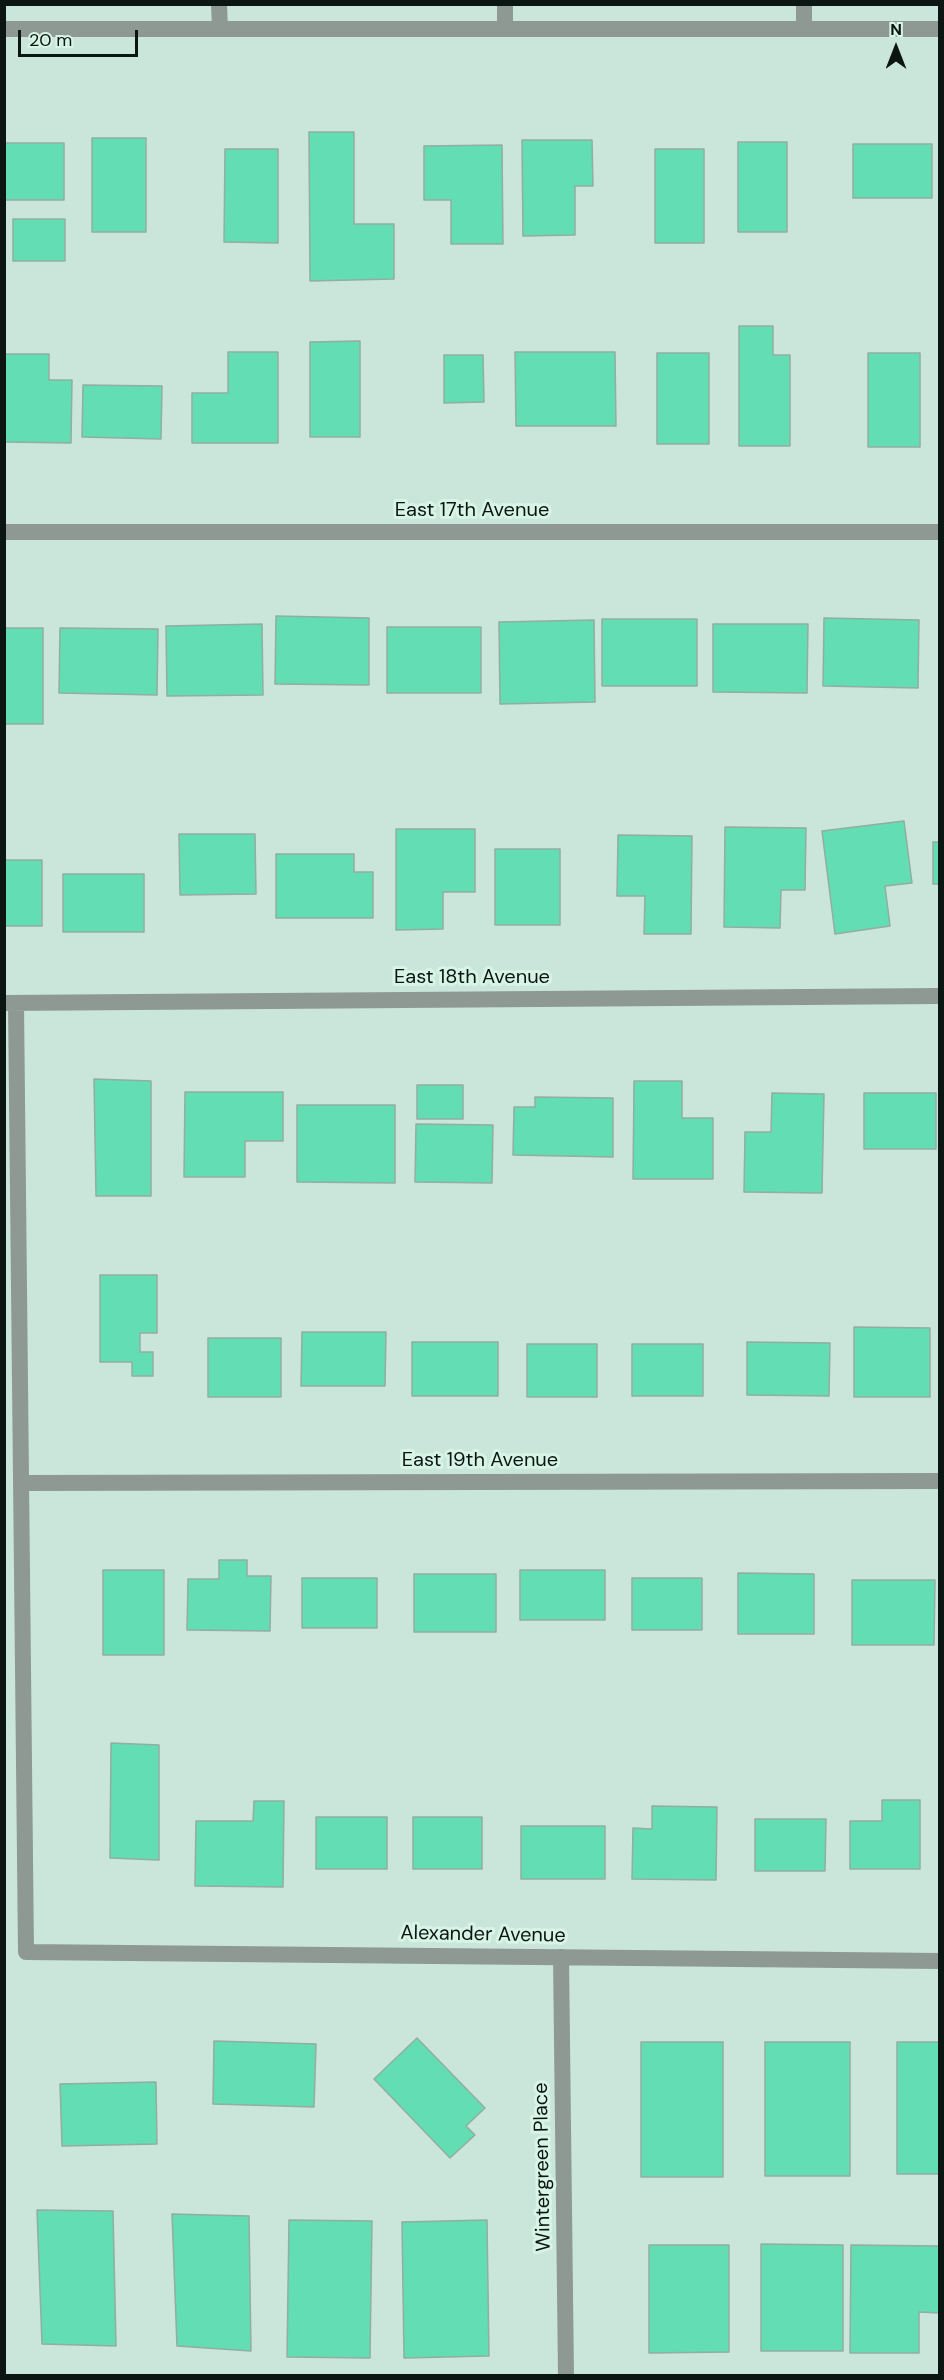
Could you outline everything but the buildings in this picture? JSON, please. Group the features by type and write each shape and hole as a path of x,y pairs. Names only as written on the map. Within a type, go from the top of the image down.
{"street":[{"path":"219,4 220,29"},
{"path":"505,4 505,29"},
{"path":"804,4 804,29"},
{"path":"4,29 939,29"},
{"name":"East 17th Avenue","path":"4,532 939,532"},
{"name":"East 18th Avenue","path":"10,1003 939,996"},
{"path":"10,1003 21,1483"},
{"name":"East 19th Avenue","path":"21,1483 939,1481"},
{"name":"Alexander Avenue","path":"21,1483 26,1952 939,1961"},
{"name":"Wintergreen Place","path":"561,1957 566,2376"}]}
